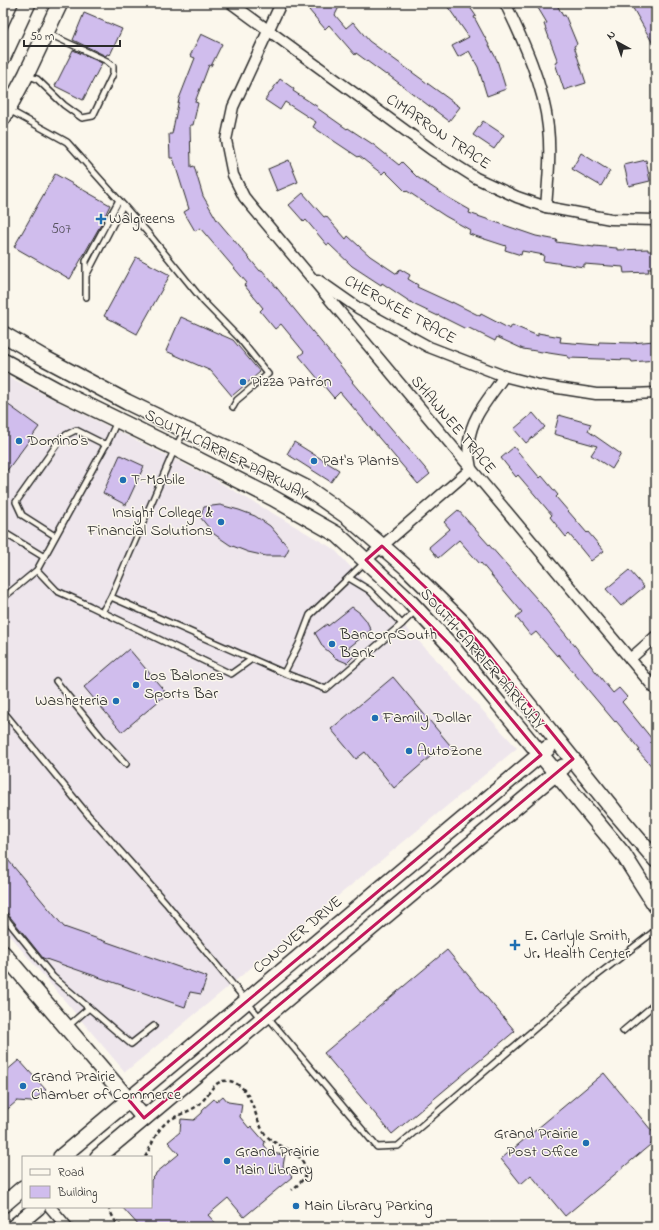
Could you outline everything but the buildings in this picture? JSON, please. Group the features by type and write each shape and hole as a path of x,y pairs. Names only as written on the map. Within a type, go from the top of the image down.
{"main road":[{"path":"3,57 28,3"},
{"path":"4,112 26,75 60,3"},
{"name":"SOUTH CARRIER PARKWAY","path":"3,334 46,359 127,402 226,448 308,489 348,517 406,567 463,623 656,860"},
{"name":"SOUTH CARRIER PARKWAY","path":"4,363 62,394 175,448 273,498 338,535 366,560 451,646 623,854 656,906"},
{"name":"CONOVER DRIVE","path":"62,1156 558,740"},
{"path":"99,1156 573,759"},
{"path":"3,953 144,1118"},
{"path":"3,1205 22,1189"},
{"path":"14,1227 37,1208"}],"street":[{"name":"CIMARRON TRACE","path":"231,3 432,150 476,178 517,197 546,207 611,219 656,220"},
{"name":"SHAWNEE TRACE","path":"280,3 233,107 226,140 233,175 244,197 656,690"},
{"path":"505,3 539,83 548,127 549,163 546,207"},
{"name":"CHEROKEE TRACE","path":"307,272 358,308 429,348 504,376 539,385 596,394 634,394 656,392"},
{"path":"366,560 471,469 468,443 473,422 485,402 504,376"},
{"path":"630,659 656,636"},
{"path":"51,1208 67,1227"}],"lane":[{"path":"26,75 37,80 64,105 82,118 92,116 113,74 113,66 107,61 46,32"},
{"path":"4,112 67,142 119,200 204,302 239,338 268,374 238,400 233,408"},
{"path":"86,297 86,261 119,200"},
{"path":"86,274 123,205"},
{"path":"3,598 36,570 106,445 117,420"},
{"path":"55,536 22,515 16,502 62,437 76,430 106,445"},
{"path":"102,612 111,597 175,448 185,430"},
{"path":"3,532 44,557"},
{"path":"284,673 299,644 310,615 366,560"},
{"path":"36,570 57,591 231,674 252,659"},
{"path":"349,578 370,590 402,624"},
{"path":"111,597 284,673 326,689 402,624 416,610"},
{"path":"56,681 102,738 126,764"},
{"path":"3,712 89,816 166,903 247,1002 264,1018 376,1147 398,1146 595,977 656,930"},
{"path":"3,915 53,977 131,1044 154,1026"},
{"path":"623,1031 656,1003"},
{"path":"66,1028 89,1008"}],"path":[{"path":"146,1156 161,1127 197,1106 219,1082 229,1081 235,1083 244,1091 251,1102 261,1127 269,1138 282,1147 293,1151 304,1164 306,1170 305,1175 301,1182 292,1190"},
{"path":"108,1208 115,1221 119,1223 120,1227"}],"highlighted area":[{"path":"382,546 463,623 573,759 144,1118 129,1100 541,755 451,646 366,560"}],"shaded area":[{"path":"3,374 214,479 334,549 517,748 125,1072 3,928"}],"place":[{"name":"Walgreens","path":"101,219"},
{"name":"Pizza Patrón","path":"243,382"},
{"name":"Domino's","path":"19,441"},
{"name":"Pat's Plants","path":"314,461"},
{"name":"T-Mobile","path":"123,480"},
{"name":"Insight College & Financial Solutions","path":"221,522"},
{"name":"BancorpSouth Bank","path":"332,644"},
{"name":"Los Balones Sports Bar","path":"136,685"},
{"name":"Washeteria","path":"116,701"},
{"name":"Family Dollar","path":"375,718"},
{"name":"AutoZone","path":"409,751"},
{"name":"E. Carlyle Smith, Jr. Health Center","path":"515,945"},
{"name":"Grand Prairie Chamber of Commerce","path":"23,1086"},
{"name":"Grand Prairie Post Office","path":"586,1143"},
{"name":"Grand Prairie Main Library","path":"227,1161"},
{"name":"Main Library Parking","path":"296,1206"}]}
